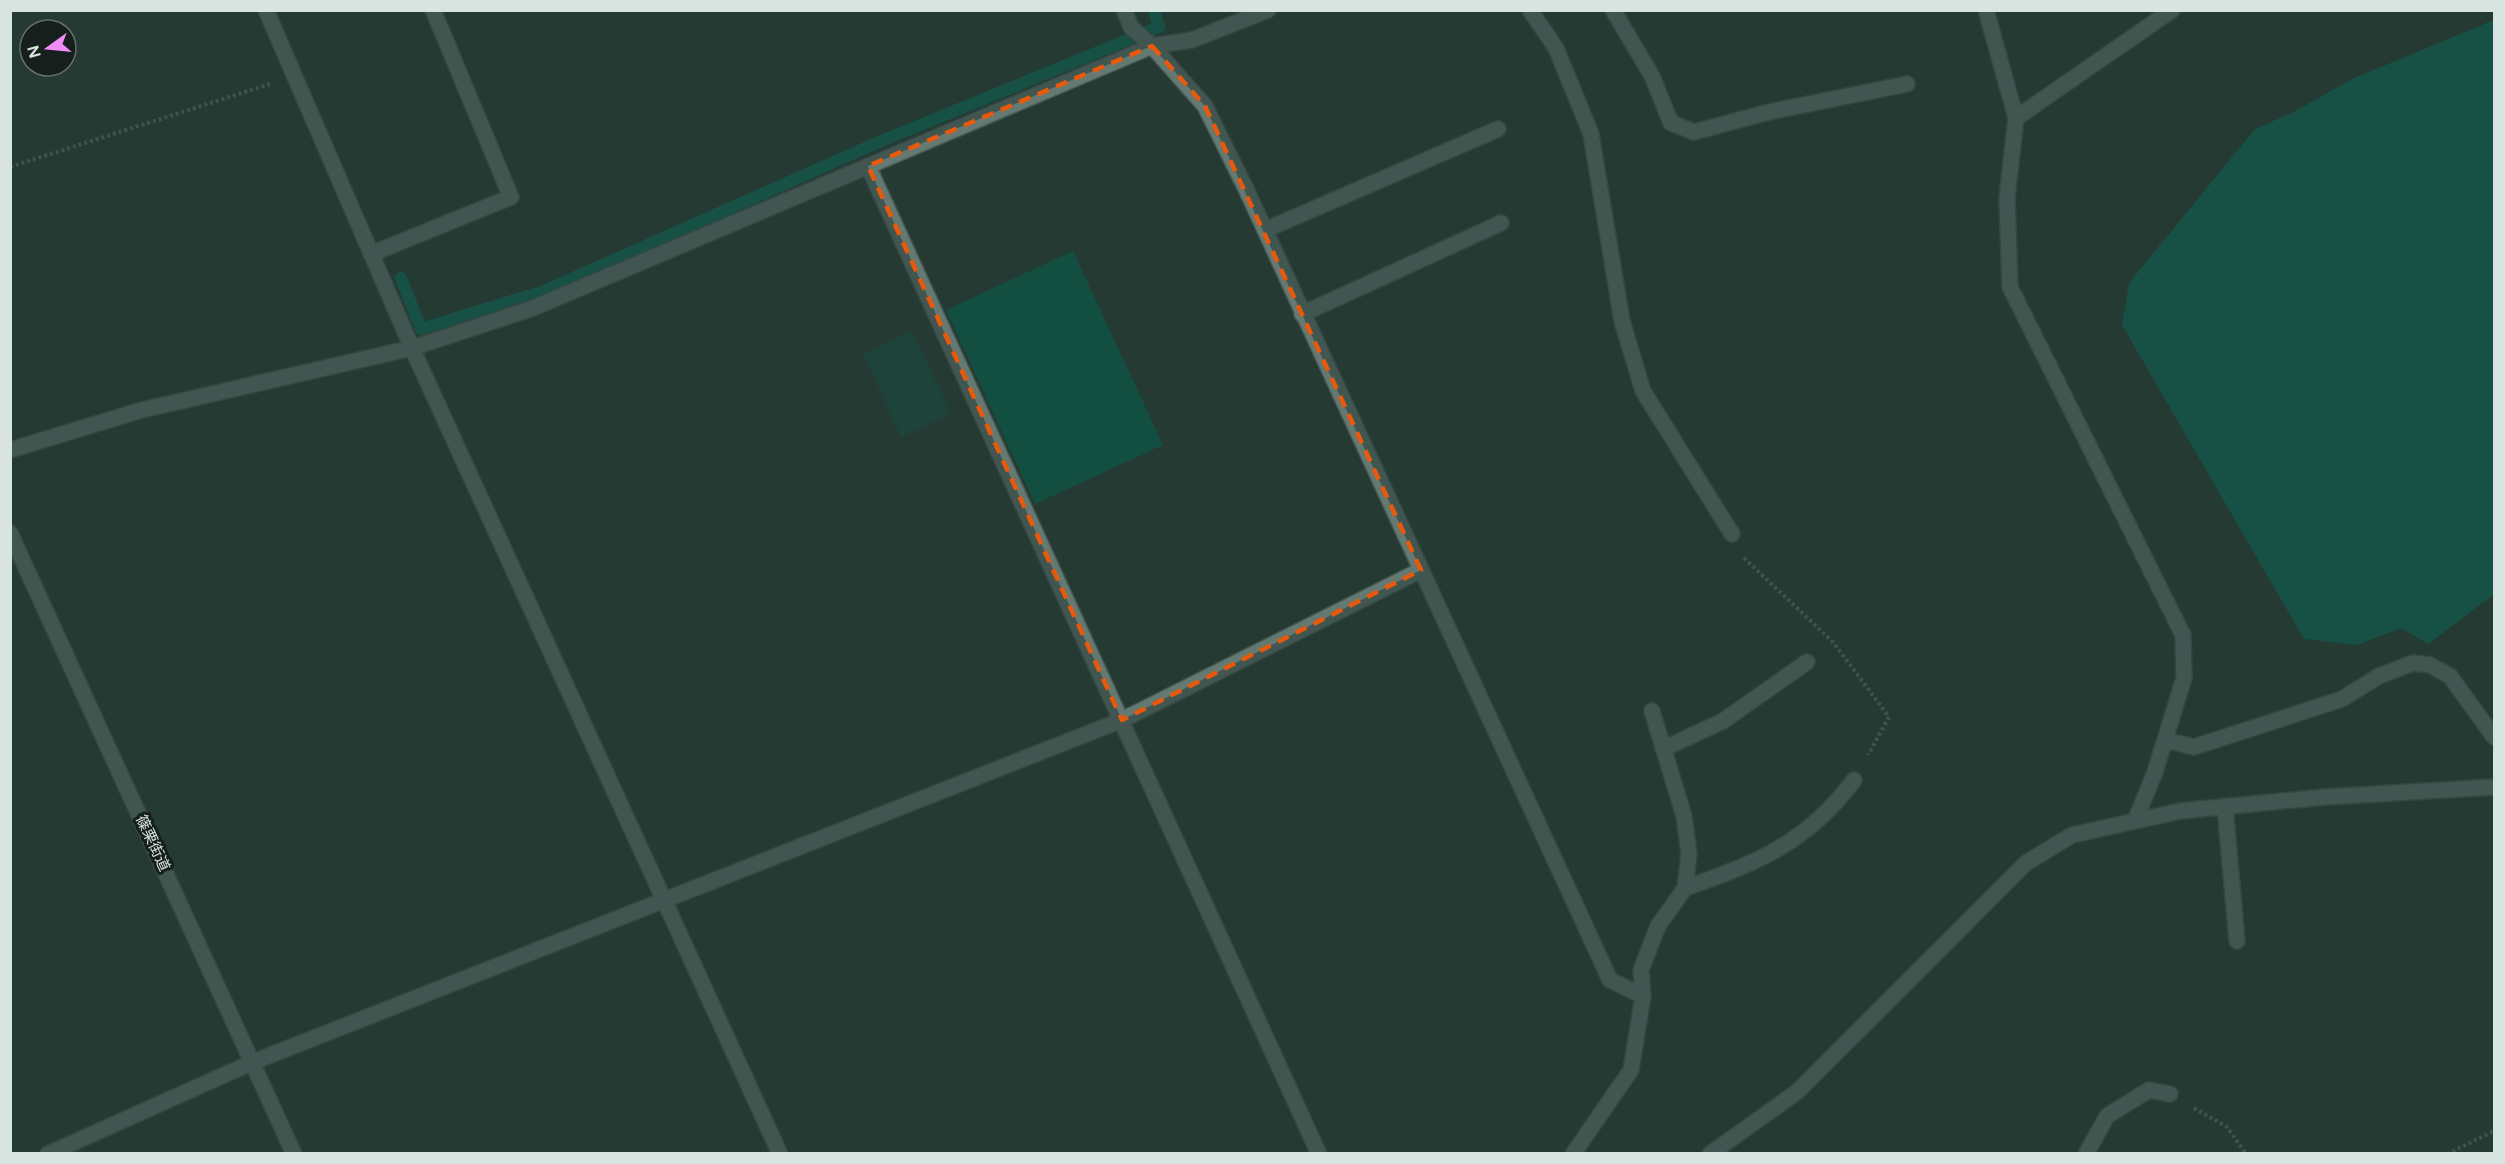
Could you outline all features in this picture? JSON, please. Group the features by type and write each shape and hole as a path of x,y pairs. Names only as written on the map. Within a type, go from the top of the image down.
{"street":[{"path":"266,10 412,348 780,1154"},
{"path":"371,254 511,197 433,10"},
{"path":"1124,10 1131,27 1152,46 1205,106 1265,230 1610,980 1643,996"},
{"path":"10,450 142,410 412,348 533,308 1152,46 1192,40 1268,10"},
{"path":"1530,10 1556,48 1592,134 1622,321 1644,390 1682,456 1732,534"},
{"path":"1613,10 1652,76 1671,123 1694,132 1769,112 1907,84"},
{"path":"1986,10 2016,118 2007,198 2010,287 2183,635 2184,678 2155,772 2135,821"},
{"path":"2016,118 2172,10"},
{"path":"1265,230 1498,129"},
{"path":"868,166 1320,1154"},
{"path":"1302,314 1501,223"},
{"name":"篠栗街道","path":"10,532 294,1154"},
{"path":"48,1154 253,1062 1122,720 1421,570"},
{"path":"1663,749 1723,721 1808,662"},
{"path":"2165,740 2194,747 2342,699 2379,676 2413,663 2430,665 2450,676 2494,737"},
{"path":"1573,1154 1631,1070 1643,996 1641,970 1658,926 1685,888 1689,854 1684,816 1652,711"},
{"path":"1685,888 1742,868 1802,835 1837,803 1854,780"},
{"path":"1710,1154 1797,1092 2026,863 2072,835 2180,811 2325,797 2494,787"},
{"path":"2225,807 2237,941"},
{"path":"2086,1154 2107,1116 2149,1090 2170,1094"}],"path":[{"path":"10,167 294,76"},
{"path":"2170,1094 2228,1127 2246,1154"},
{"path":"2447,1154 2494,1131"}],"highlighted area":[{"path":"1152,46 1205,106 1421,570 1122,720 868,166"}],"shaded area":[{"path":"2494,20 2494,594 2428,644 2401,628 2357,645 2304,639 2122,325 2129,283 2255,129 2292,113 2352,79"},
{"path":"1073,251 1163,445 1035,504 946,310"},
{"path":"912,331 951,414 901,437 863,354"}],"waterway":[{"path":"401,278 421,329 544,291 879,142 1159,27 1154,10"}]}
